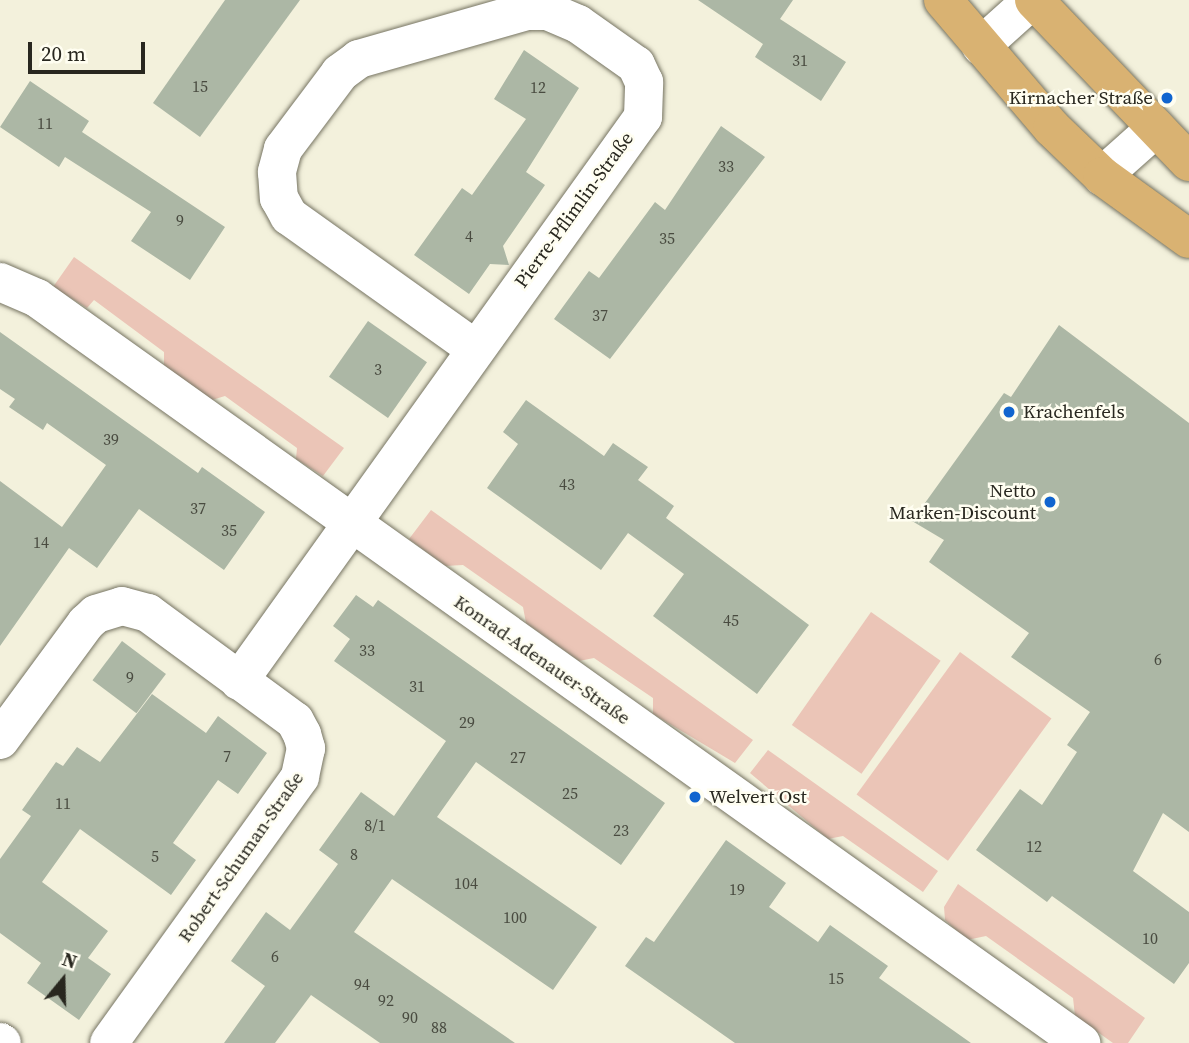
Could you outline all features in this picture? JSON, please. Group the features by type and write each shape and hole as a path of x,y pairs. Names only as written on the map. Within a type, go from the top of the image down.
{"main road":[{"path":"943,0 1052,128 1102,176 1189,239"},
{"path":"1033,0 1189,162"}],"street":[{"path":"981,46 1033,0"},
{"name":"Pierre-Pflimlin-Straße","path":"355,525 474,348 643,117 644,82 636,65 578,24 548,11 527,11 359,59 340,73 282,149 277,172 279,198 289,216 474,348"},
{"path":"1102,176 1156,128"},
{"name":"Konrad-Adenauer-Straße","path":"0,282 37,298 1081,1043"},
{"path":"239,681 355,525"},
{"name":"Robert-Schuman-Straße","path":"0,740 86,622 108,608 122,606 148,614 295,721 306,748 300,777 109,1043"}],"shaded area":[{"path":"74,257 344,448 323,476 296,459 297,448 225,396 212,400 164,366 164,352 94,300 87,308 53,287"},
{"path":"431,510 753,740 735,763 653,714 653,698 594,658 579,661 526,623 523,607 463,565 445,566 409,539"},
{"path":"871,612 941,661 861,774 792,725"},
{"path":"960,652 1051,718 948,861 857,794"},
{"path":"768,750 938,871 923,892 843,836 828,839 750,773"},
{"path":"958,884 1145,1018 1128,1043 1113,1043 1075,1016 1073,998 986,936 967,940 945,920 944,907"}],"building":[{"path":"225,0 300,0 200,137 153,103"},
{"path":"698,0 793,0 780,19 846,62 821,101 755,57 763,44"},
{"path":"524,50 579,88 526,172 545,185 503,246 509,265 490,264 469,294 414,255 462,188 472,195 526,119 494,99"},
{"path":"30,81 89,121 82,132 225,227 190,280 131,241 151,212 65,157 59,167 0,127"},
{"path":"721,126 765,157 610,359 554,319 589,271 599,278 655,202 665,210"},
{"path":"368,321 427,362 388,418 329,377"},
{"path":"1059,325 1189,423 1189,832 1163,813 1133,871 1189,912 1189,963 1174,984 1052,896 1047,902 976,850 1020,789 1042,805 1077,752 1067,745 1090,712 1011,657 1029,633 929,562 944,540 912,521 1004,393 1011,397"},
{"path":"0,332 198,473 202,467 265,512 224,570 139,509 97,568 69,548 0,646 0,481 62,527 106,465 47,423 43,430 9,407 15,399 0,389"},
{"path":"526,400 604,456 613,443 648,467 638,480 674,506 666,518 809,625 757,694 653,616 684,574 628,533 601,570 487,488 518,444 503,432"},
{"path":"356,595 373,607 378,600 665,803 621,865 476,762 437,817 597,927 553,990 392,879 354,932 515,1043 380,1043 311,995 275,1043 224,1043 265,986 231,961 266,912 290,930 338,864 319,850 361,792 394,816 446,741 334,661 350,639 333,626"},
{"path":"122,641 166,674 136,713 93,680"},
{"path":"152,694 206,733 218,716 267,753 238,794 218,780 173,843 196,860 171,895 80,829 42,882 108,931 88,958 111,974 79,1020 27,983 41,963 0,933 0,859 31,816 22,810 56,762 63,766 77,747 100,762"},
{"path":"726,840 786,883 769,907 818,942 830,925 888,966 879,978 971,1043 735,1043 625,966 646,937 654,942"}],"place":[{"name":"Kirnacher Straße","path":"1167,98"},
{"name":"Krachenfels","path":"1009,412"},
{"name":"Netto Marken-Discount","path":"1050,502"},
{"name":"Welvert Ost","path":"695,797"}]}
